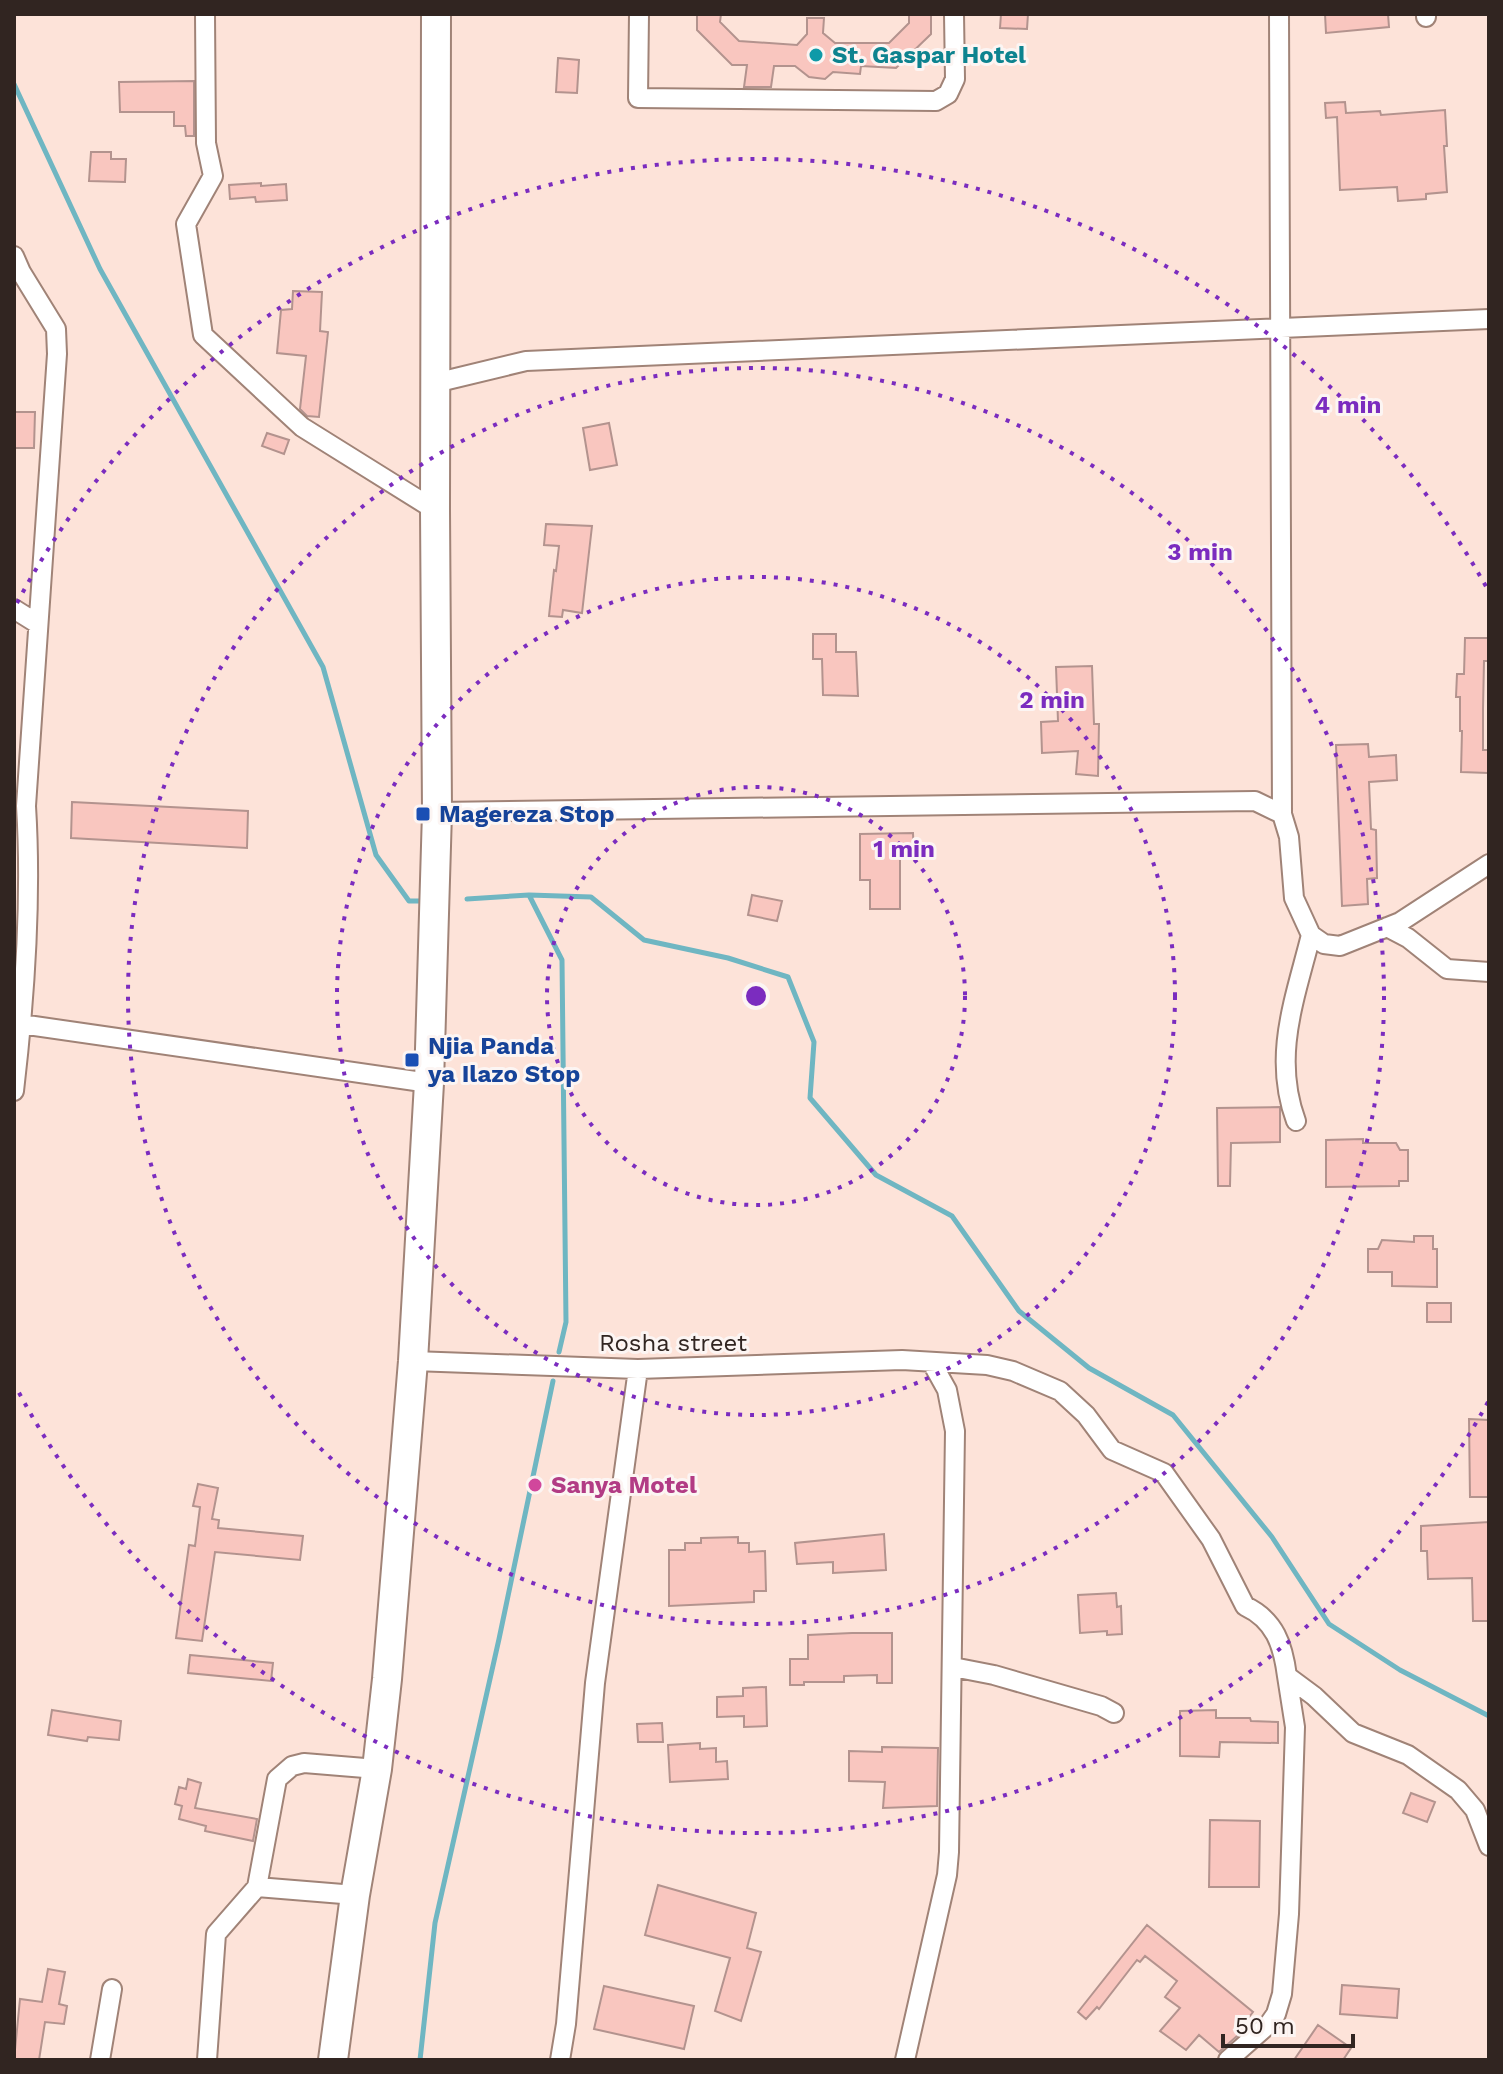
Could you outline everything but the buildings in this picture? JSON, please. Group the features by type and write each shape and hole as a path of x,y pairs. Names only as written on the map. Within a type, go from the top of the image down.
{"highway":[{"path":"333,2060 355,1895 377,1769 387,1679 413,1361 429,1083 437,812 436,14"}],"street":[{"path":"205,14 206,143 213,176 186,224 203,335 302,427 435,510"},
{"path":"639,14 638,98 936,101 948,94 955,79 954,14"},
{"path":"1279,14 1282,814 1289,837 1294,898 1311,935 1324,944 1340,946 1400,922 1489,864"},
{"path":"14,256 56,329 53,428 45,505 26,806 29,853 14,1091"},
{"path":"435,383 526,361 1489,319"},
{"path":"14,609 38,624"},
{"path":"437,812 1255,801 1282,814"},
{"path":"1387,927 1408,938 1447,969 1489,972"},
{"path":"1296,1121 1287,1097 1285,1057 1290,1020 1311,935"},
{"path":"18,1024 429,1083"},
{"name":"Rosha street","path":"413,1361 638,1369 902,1360 997,1367 1040,1380 1060,1391 1080,1409 1112,1450 1164,1473 1211,1539 1245,1606 1255,1610 1275,1629 1284,1652 1295,1727 1294,1801 1282,1994 1276,2014 1269,2024 1228,2060"},
{"path":"905,2060 947,1875 949,1852 955,1431 947,1390 932,1363"},
{"path":"560,2060 566,2024 595,1683 638,1369"},
{"path":"953,1667 1003,1677 1101,1706 1114,1713"},
{"path":"1287,1676 1314,1696 1353,1733 1408,1755 1458,1790 1475,1810 1489,1846"},
{"path":"207,2060 216,1934 257,1887 277,1779 292,1766 304,1763 377,1769"},
{"path":"257,1887 355,1895"},
{"path":"100,2060 112,1989"}],"waterway":[{"path":"14,84 100,269 323,667 376,855 409,901 420,901"},
{"path":"529,895 591,897 644,940 728,958 788,977 814,1042 810,1098 876,1175 952,1216 1019,1311 1089,1368 1173,1415 1272,1537 1329,1624 1400,1670 1489,1716"},
{"path":"467,899 529,895 562,960 566,1322 559,1352"},
{"path":"420,2060 435,1923 553,1381"}],"place":[{"name":"St. Gaspar Hotel","path":"816,55"},
{"name":"Magereza Stop","path":"423,814"},
{"name":"Njia Panda ya Ilazo Stop","path":"412,1060"},
{"name":"Sanya Motel","path":"535,1485"}]}
